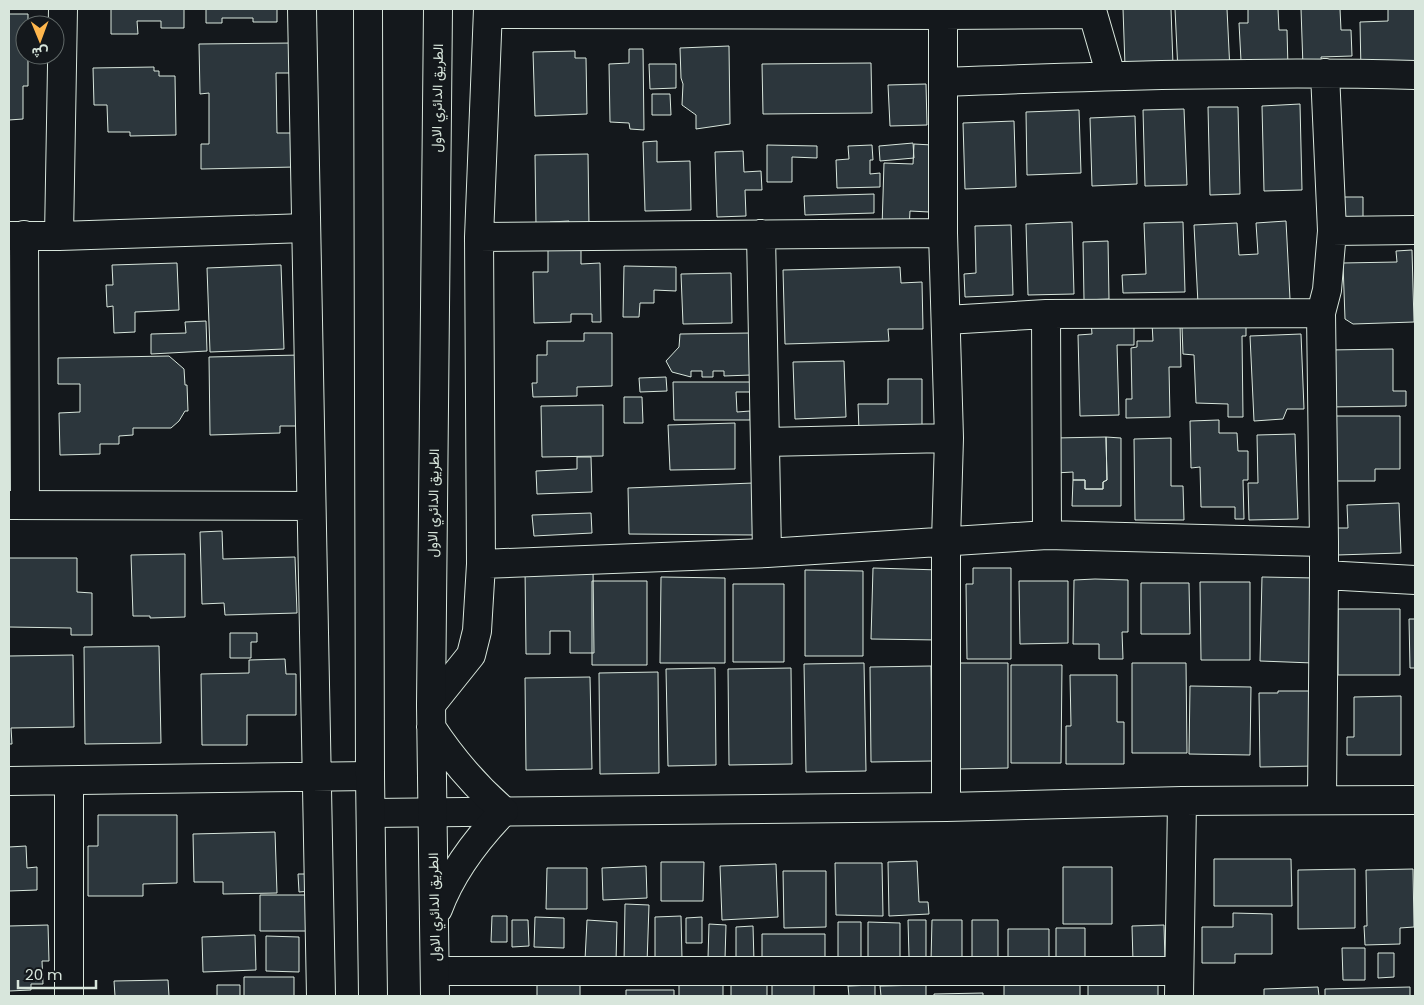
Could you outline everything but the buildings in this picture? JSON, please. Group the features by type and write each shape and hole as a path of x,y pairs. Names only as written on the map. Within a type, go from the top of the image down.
{"street":[{"path":"59,236 63,9"},
{"path":"302,9 316,777 322,996"},
{"path":"368,9 370,776 374,996"},
{"name":"الطريق الدائري الاول","path":"435,984 431,716 438,9"},
{"path":"504,811 480,791 460,768 431,716 472,654 477,631 481,564 479,237 489,12 943,15 1093,11 1111,76"},
{"path":"943,15 943,233 949,438 946,541 946,807"},
{"path":"943,82 1111,76 1325,73 1415,74"},
{"path":"1322,800 1324,542 1321,313 1326,290 1332,231 1325,73"},
{"path":"306,228 59,236 16,235 17,505 311,506"},
{"path":"1332,231 1415,230"},
{"path":"479,237 943,233"},
{"path":"761,234 767,553"},
{"path":"946,320 1046,314 1321,313"},
{"path":"1046,314 1047,535"},
{"path":"765,442 949,438"},
{"path":"481,564 767,553 1047,535 1324,542"},
{"path":"1324,575 1415,580"},
{"path":"9,781 370,776"},
{"path":"68,781 69,996"},
{"path":"371,813 946,807 1182,801 1415,800"},
{"path":"435,984 1179,984 1182,801"},
{"path":"434,919 443,896 466,855 504,811"}]}
